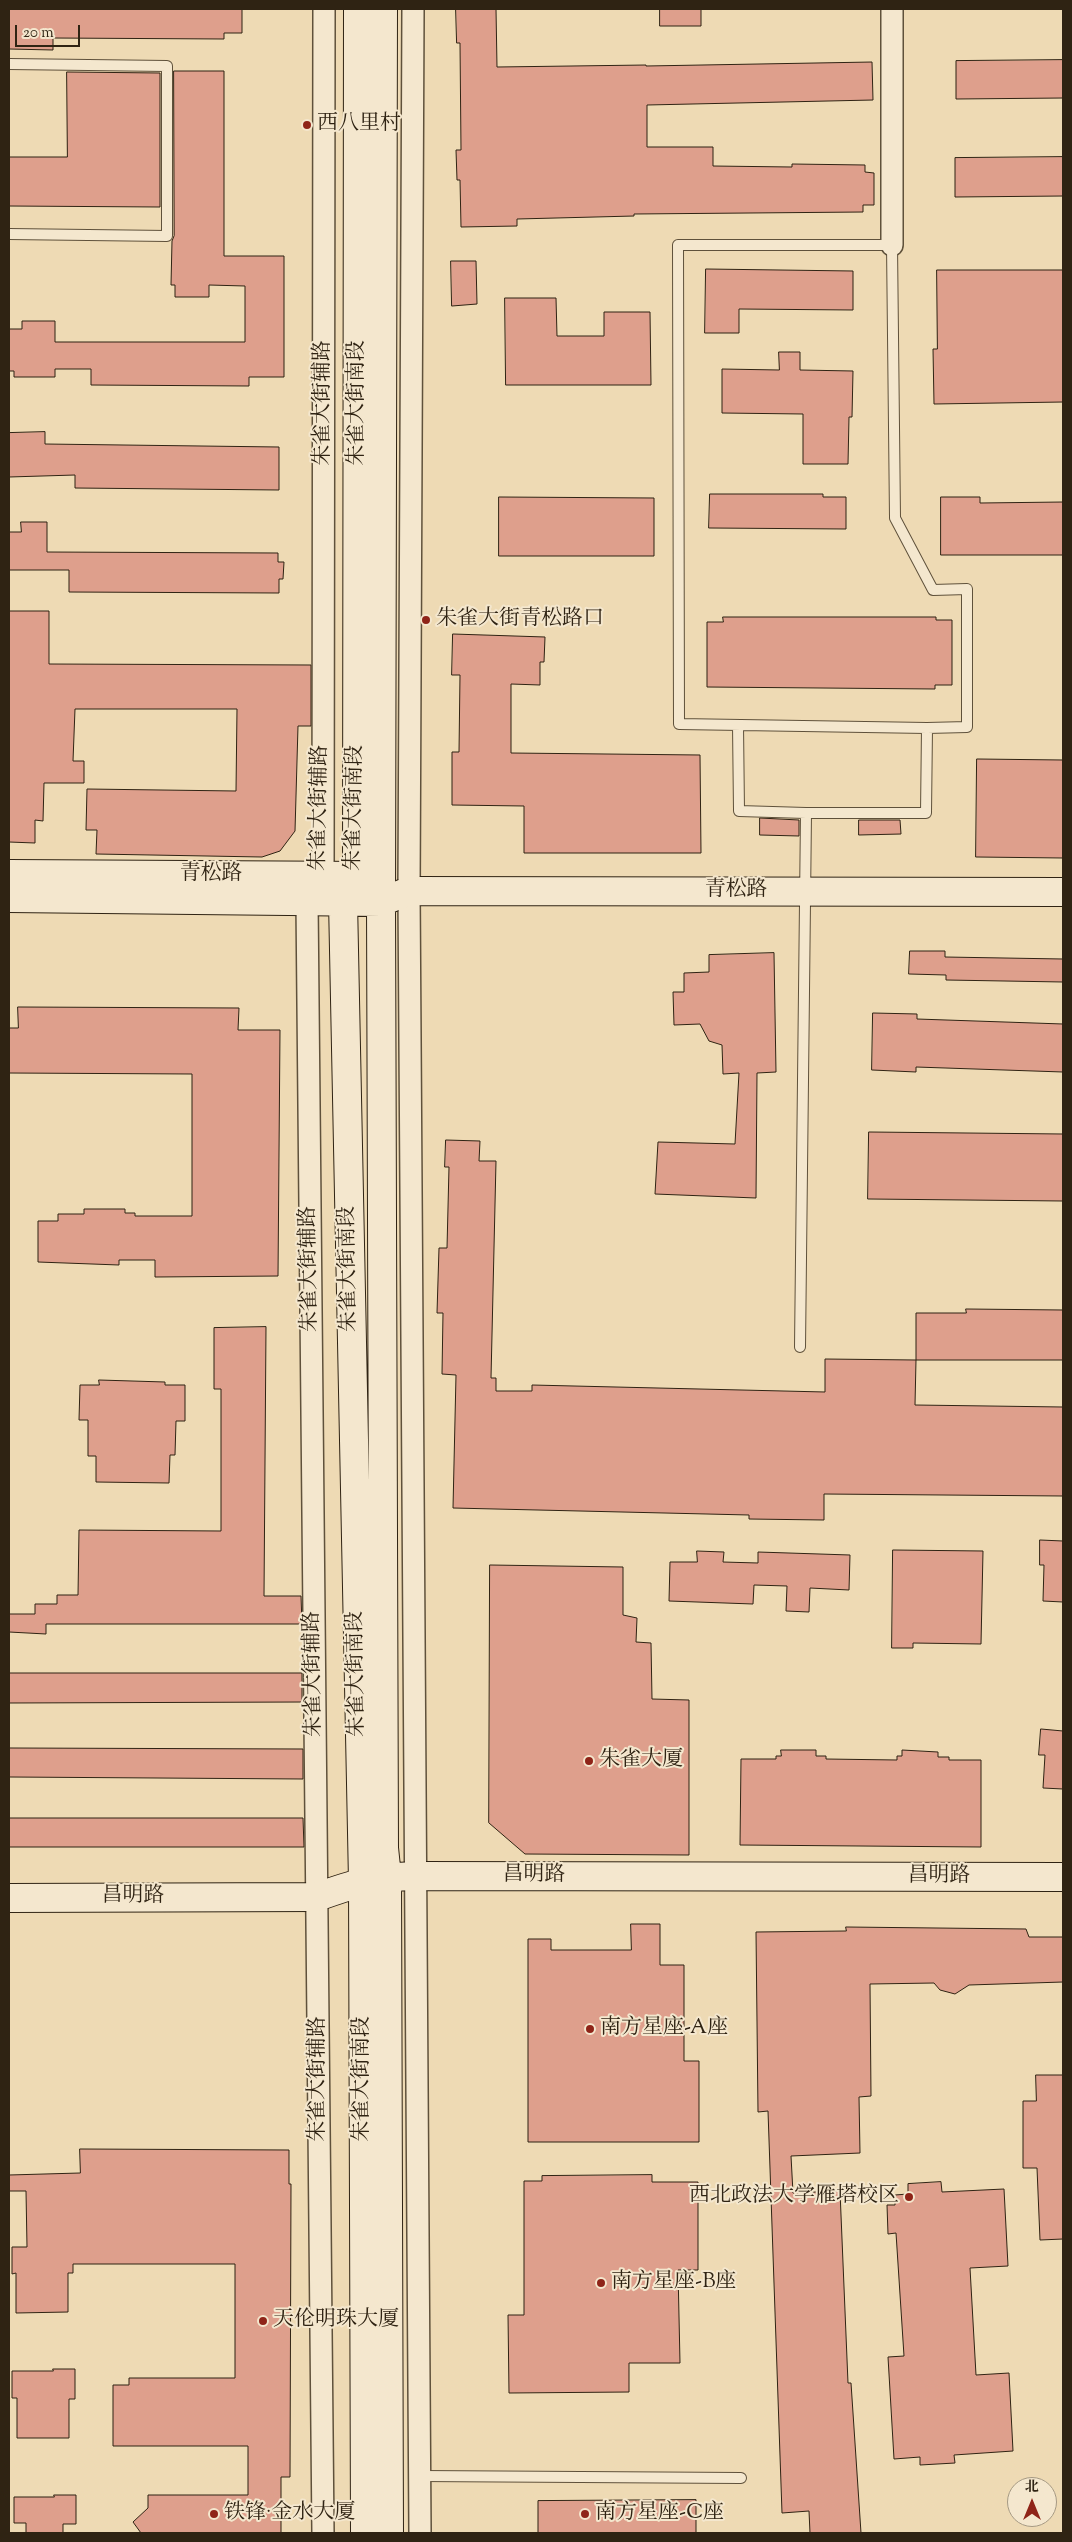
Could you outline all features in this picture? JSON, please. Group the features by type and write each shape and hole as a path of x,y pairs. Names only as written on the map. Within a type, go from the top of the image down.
{"main road":[{"name":"朱雀大街南段","path":"358,9 373,885 384,1848 375,1879 365,2533"},
{"name":"朱雀大街南段","path":"373,885 383,9"},
{"name":"青松路","path":"9,874 323,876 409,891 1063,892"},
{"name":"青松路","path":"9,898 343,900 373,885"},
{"name":"朱雀大街南段","path":"343,900 375,1879 390,2533"},
{"name":"昌明路","path":"9,1898 317,1897 375,1879 415,1876 1063,1877"}],"street":[{"name":"朱雀大街辅路","path":"323,2533 307,901 323,876 324,9"},
{"path":"413,9 409,891 420,2533"},
{"path":"892,9 892,245"}],"lane":[{"path":"9,64 167,66 167,236 9,234"},
{"path":"678,245 892,245 896,518 932,590 967,589 967,727 738,725 679,724 678,245"},
{"path":"738,725 739,811 806,813 926,813 927,728"},
{"path":"800,1347 806,813"},
{"path":"420,2476 741,2478"}],"building":[{"path":"9,9 242,9 242,33 224,33 224,39 53,38 53,50 9,49"},
{"path":"456,9 496,9 497,67 872,62 873,100 647,105 647,147 713,147 713,166 792,167 792,164 865,165 865,172 874,173 874,205 863,205 863,212 634,214 634,216 517,219 517,226 461,227 460,180 457,180 456,150 461,150 460,43 457,43"},
{"path":"660,9 701,9 701,26 660,26"},
{"path":"1063,60 1063,98 956,99 956,61"},
{"path":"174,71 224,71 224,256 284,256 284,377 249,377 249,386 91,385 91,369 55,369 55,377 14,377 14,371 9,371 9,329 22,329 22,321 55,321 55,342 245,342 245,286 209,285 209,297 175,297 175,285 171,285 172,241 174,236"},
{"path":"67,72 160,73 160,207 9,206 9,157 67,157"},
{"path":"1063,157 1063,196 955,197 955,158"},
{"path":"451,261 476,261 477,304 452,306"},
{"path":"706,269 853,271 853,310 739,309 739,333 705,333"},
{"path":"937,270 1063,270 1063,402 934,404 933,349 937,349"},
{"path":"505,298 556,298 557,336 604,336 604,312 650,312 651,385 506,385"},
{"path":"779,352 800,352 800,370 853,371 852,417 849,417 848,464 803,464 803,414 722,413 722,369 779,370"},
{"path":"45,432 45,444 279,447 279,490 75,488 75,475 9,477 9,433"},
{"path":"710,494 823,494 823,497 846,497 846,529 709,528"},
{"path":"499,497 654,498 654,556 499,556"},
{"path":"941,497 980,497 980,503 1063,502 1063,555 941,555"},
{"path":"21,522 47,522 47,552 278,553 278,562 284,562 283,579 279,579 279,593 69,592 69,570 9,570 9,532 21,532"},
{"path":"9,611 49,611 49,664 311,665 311,726 298,726 295,831 280,851 262,857 96,854 97,830 86,830 87,789 236,791 237,709 75,709 73,761 84,761 84,783 44,783 43,821 35,820 35,843 9,842"},
{"path":"723,617 936,617 936,620 952,620 952,685 935,685 935,689 707,687 707,622 723,622"},
{"path":"453,634 545,637 544,662 540,662 540,685 511,684 511,753 700,755 701,853 524,853 524,806 452,805 452,752 459,752 460,675 452,675"},
{"path":"977,759 1063,760 1063,858 976,857"},
{"path":"760,818 799,820 799,836 760,835"},
{"path":"859,820 900,820 901,834 859,835"},
{"path":"910,951 945,951 945,957 1063,959 1063,982 946,980 946,975 909,974"},
{"path":"774,953 776,1072 757,1073 756,1198 655,1194 658,1142 735,1144 739,1073 723,1074 722,1045 709,1041 700,1024 674,1025 673,992 684,992 684,973 709,972 709,955"},
{"path":"18,1007 239,1008 238,1030 280,1030 278,1276 155,1277 155,1260 119,1260 119,1265 38,1262 38,1221 58,1221 58,1214 84,1214 84,1209 125,1209 125,1213 135,1213 135,1216 192,1216 192,1074 9,1073 9,1028 18,1028"},
{"path":"873,1013 917,1014 917,1019 1063,1024 1063,1072 916,1067 916,1072 872,1070"},
{"path":"869,1132 1063,1134 1063,1201 868,1199"},
{"path":"446,1140 480,1141 479,1161 496,1161 491,1378 496,1378 496,1391 532,1391 532,1385 825,1392 825,1359 916,1360 915,1405 1063,1407 1063,1496 824,1494 824,1520 749,1519 749,1515 453,1508 456,1375 442,1374 443,1313 437,1313 439,1248 447,1248 449,1167 445,1167"},
{"path":"966,1309 1063,1310 1063,1360 916,1360 916,1313 966,1313"},
{"path":"266,1327 264,1596 301,1596 302,1624 46,1624 46,1634 9,1632 9,1614 35,1614 35,1604 57,1604 57,1595 78,1595 79,1530 221,1531 221,1389 214,1389 214,1328"},
{"path":"99,1380 165,1382 165,1385 185,1385 185,1421 176,1421 175,1455 170,1455 169,1483 96,1482 96,1456 88,1456 88,1420 79,1420 80,1385 99,1385"},
{"path":"1040,1540 1063,1541 1063,1602 1043,1601 1044,1565 1040,1565"},
{"path":"893,1550 983,1551 981,1644 913,1643 913,1648 892,1648"},
{"path":"697,1551 724,1552 723,1562 758,1563 758,1552 850,1555 849,1590 810,1588 809,1612 786,1611 787,1586 754,1585 753,1604 669,1601 670,1562 697,1562"},
{"name":"朱雀大厦","path":"490,1565 623,1567 623,1615 637,1618 636,1642 651,1643 652,1699 689,1700 689,1855 525,1854 489,1823"},
{"path":"9,1673 302,1673 302,1702 9,1703"},
{"path":"1041,1729 1063,1731 1063,1789 1043,1788 1045,1755 1039,1755"},
{"path":"9,1748 303,1749 303,1779 9,1777"},
{"path":"781,1750 816,1750 816,1756 826,1756 826,1759 897,1760 897,1756 902,1756 902,1750 938,1752 938,1757 949,1757 949,1760 981,1760 981,1847 740,1845 741,1759 776,1759 776,1756 781,1756"},
{"path":"9,1818 303,1818 304,1847 9,1847"},
{"name":"南方星座-A座","path":"631,1924 660,1924 660,1965 684,1965 684,2061 699,2061 699,2142 528,2142 528,1939 551,1939 551,1950 631,1950"},
{"path":"846,1927 1026,1929 1029,1937 1063,1937 1063,1982 969,1985 955,1994 940,1990 934,1983 870,1984 871,2096 859,2097 860,2153 791,2156 793,2193 840,2191 848,2383 851,2383 861,2533 810,2533 809,2511 782,2513 768,2111 758,2112 756,1932 846,1931"},
{"path":"1036,2075 1063,2075 1063,2239 1040,2240 1037,2168 1023,2168 1023,2101 1036,2101"},
{"name":"天伦明珠大厦","path":"80,2149 289,2150 289,2184 291,2184 290,2477 281,2477 281,2533 141,2533 133,2522 148,2508 148,2495 248,2495 248,2446 113,2446 113,2385 129,2385 129,2378 235,2378 235,2264 73,2264 73,2273 68,2273 68,2312 16,2313 16,2273 12,2274 12,2247 27,2247 26,2191 9,2191 9,2175 80,2173"},
{"name":"南方星座-B座","path":"652,2175 652,2182 698,2182 698,2270 678,2270 680,2363 629,2363 629,2392 509,2393 508,2315 524,2315 524,2181 542,2181 542,2176"},
{"path":"941,2182 942,2192 1004,2189 1008,2266 970,2268 976,2375 1009,2373 1013,2451 954,2455 955,2463 920,2465 920,2457 894,2459 888,2357 904,2356 896,2233 888,2234 887,2205 895,2205 895,2195 908,2194 908,2184"},
{"path":"53,2369 75,2369 75,2399 69,2399 69,2438 17,2438 17,2398 12,2398 12,2371 53,2371"},
{"path":"54,2495 76,2495 76,2524 63,2524 63,2533 26,2533 26,2523 14,2523 14,2497 54,2497"},
{"name":"南方星座-C座","path":"696,2500 696,2533 538,2533 538,2501"}],"place":[{"name":"西八里村","path":"307,125"},
{"name":"朱雀大街青松路口","path":"426,620"},
{"name":"朱雀大厦","path":"589,1761"},
{"name":"南方星座-A座","path":"590,2029"},
{"name":"西北政法大学雁塔校区","path":"909,2197"},
{"name":"南方星座-B座","path":"601,2283"},
{"name":"天伦明珠大厦","path":"263,2321"},
{"name":"铁锋·金水大厦","path":"214,2514"},
{"name":"南方星座-C座","path":"585,2514"}]}
